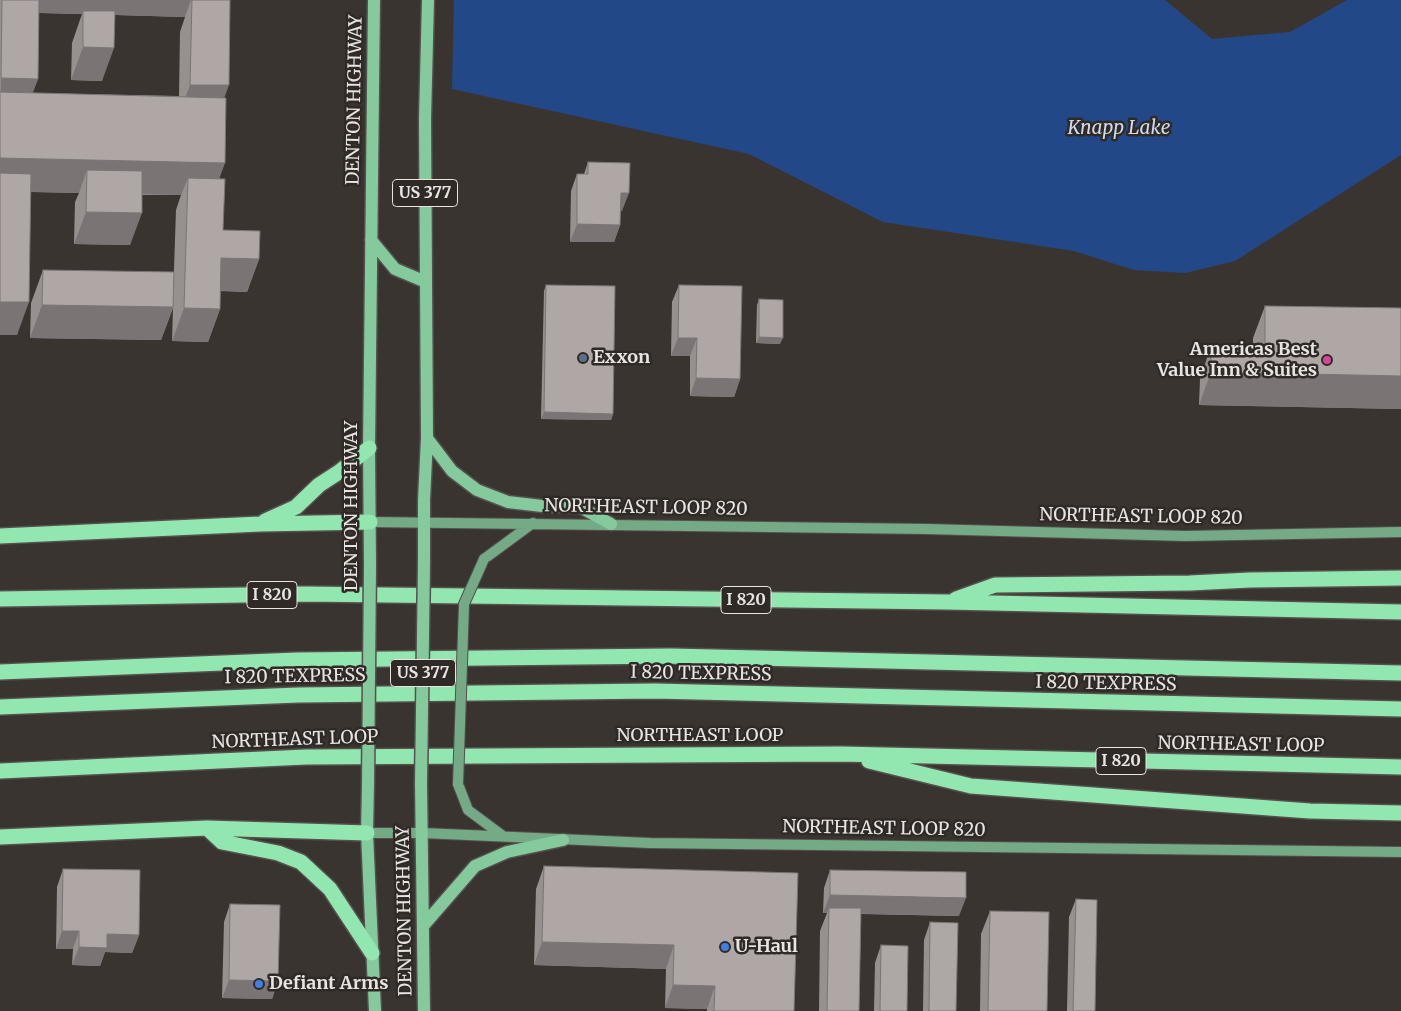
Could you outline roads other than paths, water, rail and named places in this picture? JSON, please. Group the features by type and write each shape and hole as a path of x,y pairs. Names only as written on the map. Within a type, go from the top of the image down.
{"highway":[{"path":"260,524 296,507 319,484 339,472 369,448"},
{"path":"0,536 260,524 370,522"},
{"path":"947,602 995,585 1401,578"},
{"name":"I 820","path":"0,599 306,594 947,602 1401,612"},
{"name":"I 820 TEXPRESS","path":"0,672 298,660 671,656 1401,673"},
{"name":"I 820 TEXPRESS","path":"0,707 298,695 655,691 1401,710"},
{"path":"841,754 972,786 1310,811 1401,813"},
{"name":"NORTHEAST LOOP","path":"0,770 306,757 841,754 1401,767"},
{"path":"207,828 222,842 278,853 301,862 330,889 372,953"},
{"path":"0,838 207,828 367,833"}],"main road":[{"name":"DENTON HIGHWAY","path":"374,0 367,833 374,1011"},
{"name":"DENTON HIGHWAY","path":"424,1011 421,783 424,521 427,438 425,119 428,0"},
{"path":"372,240 395,268 426,282"},
{"path":"427,438 452,471 477,490 508,502 542,506 580,507 611,524"},
{"name":"NORTHEAST LOOP 820","path":"370,522 424,521 927,529 1185,536 1401,532"},
{"path":"503,836 468,810 458,784 464,604 484,559 534,523"},
{"name":"NORTHEAST LOOP 820","path":"367,833 422,833 650,843 1401,852"},
{"path":"423,926 475,866 507,852 563,840"}],"water":[{"name":"Knapp Lake","path":"454,0 1165,0 1212,39 1290,32 1347,0 1401,0 1401,155 1235,261 1185,273 1134,270 1074,251 883,222 749,154 452,89"}],"place":[{"name":"Exxon","path":"583,358"},
{"name":"Americas Best Value Inn & Suites","path":"1327,360"},
{"name":"U-Haul","path":"725,947"},
{"name":"Defiant Arms","path":"259,984"}]}
